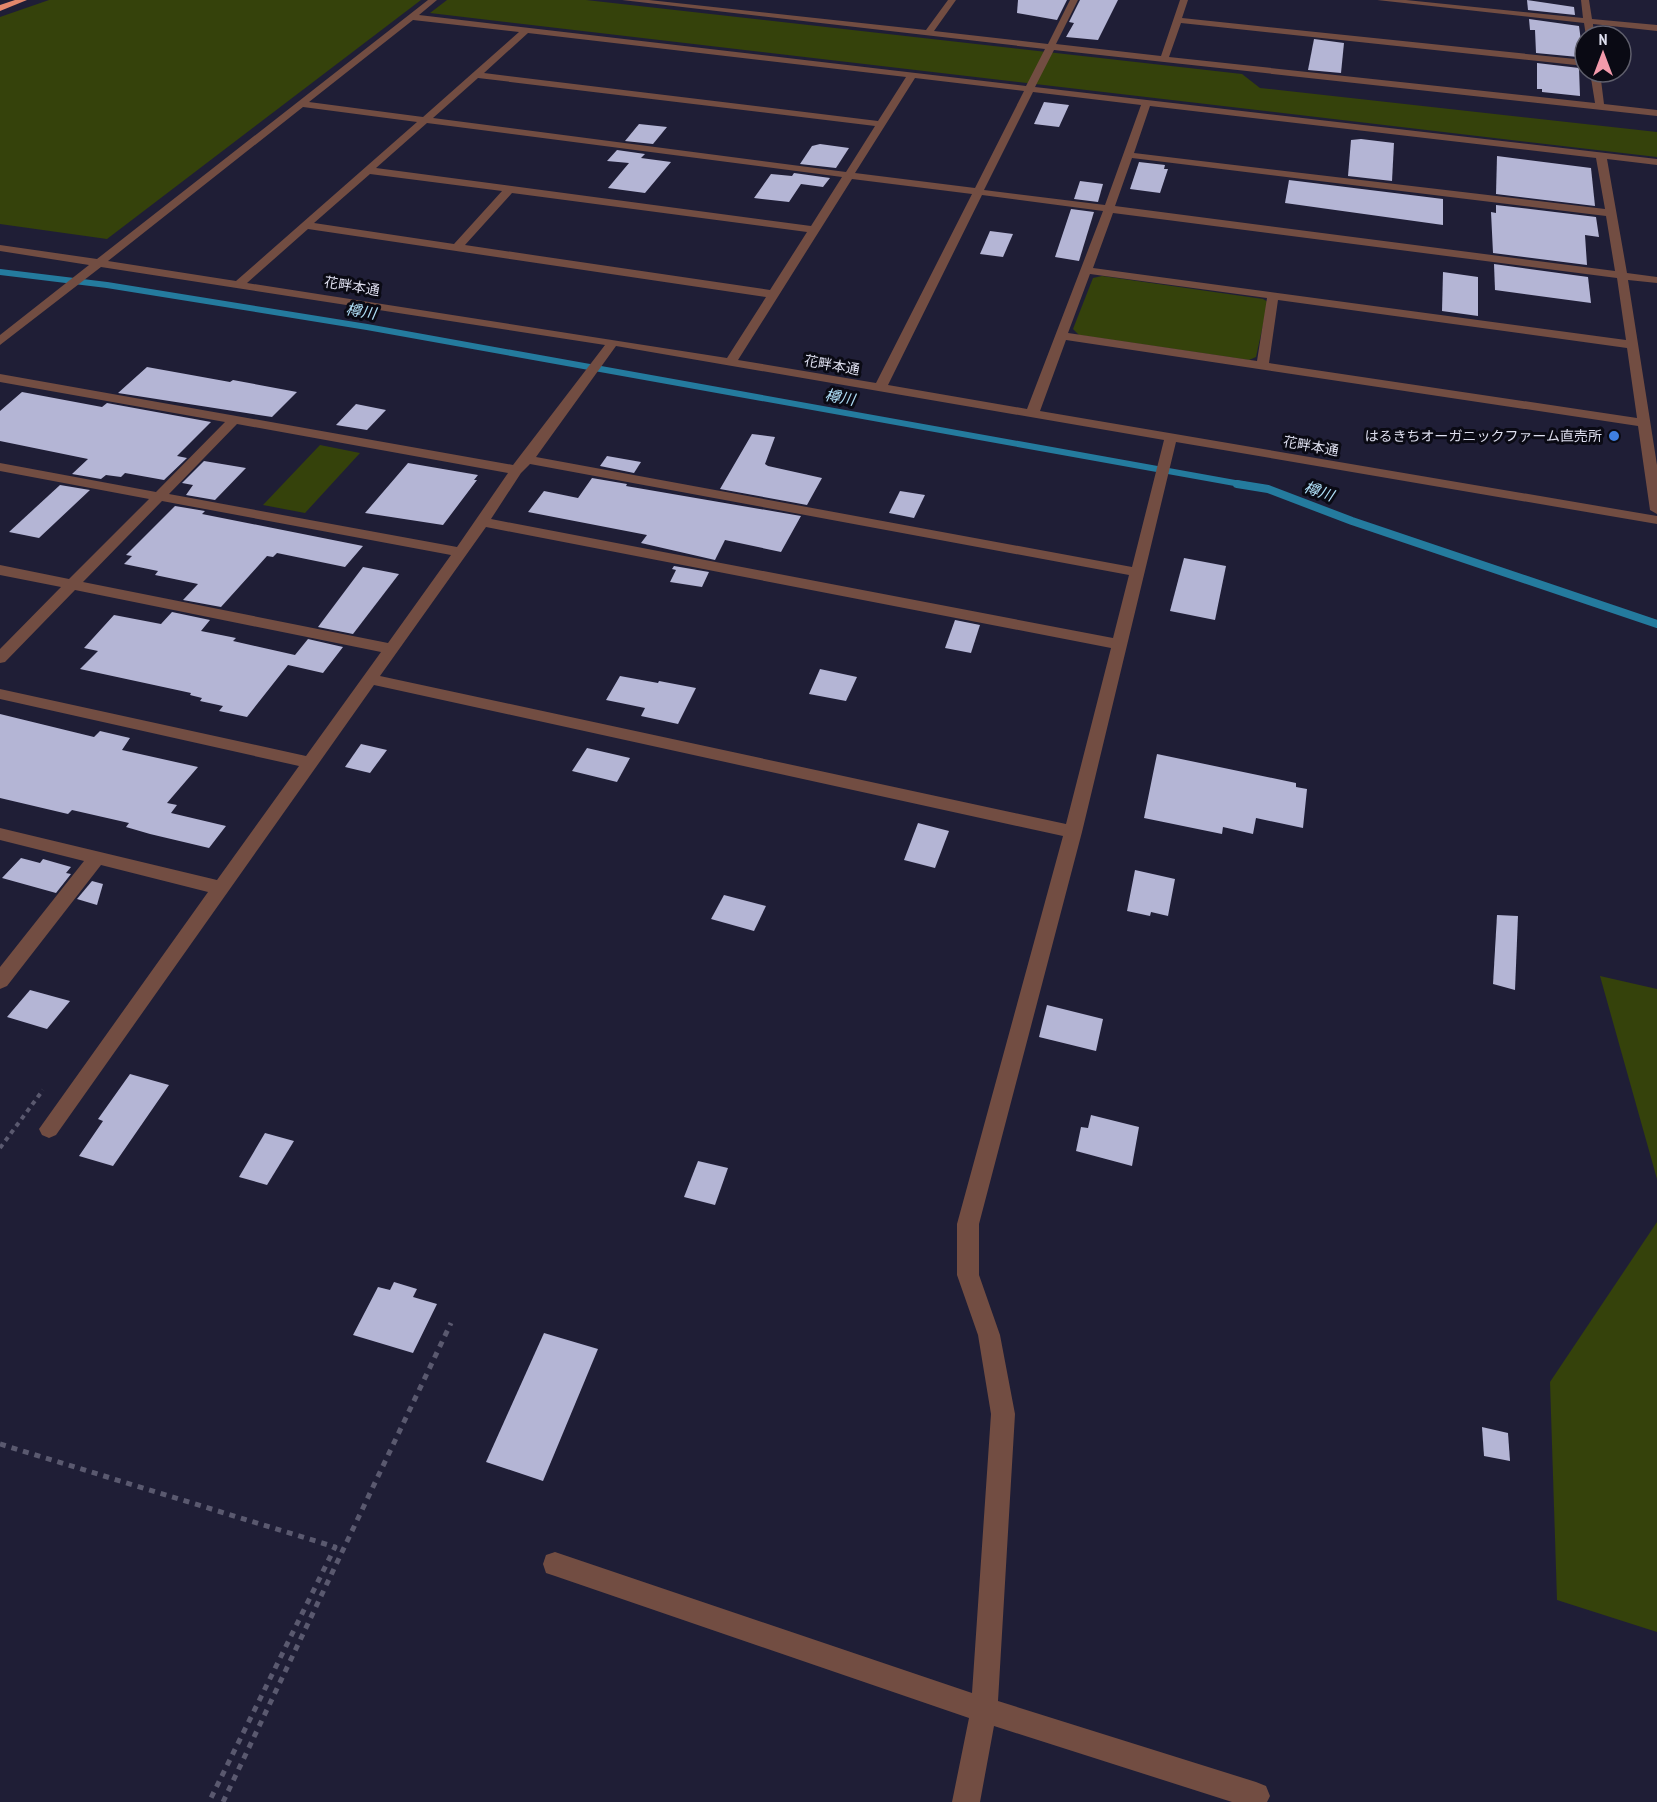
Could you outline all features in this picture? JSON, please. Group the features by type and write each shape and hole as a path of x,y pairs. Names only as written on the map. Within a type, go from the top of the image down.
{"highway":[{"path":"0,8 23,0"}],"street":[{"path":"0,341 433,0"},
{"path":"626,0 685,3 1050,47 1657,113"},
{"path":"928,33 951,0"},
{"path":"879,388 1074,0"},
{"path":"1164,59 1184,0"},
{"path":"1381,0 1657,28"},
{"path":"1585,0 1588,24"},
{"path":"411,17 1657,162"},
{"path":"1178,20 1573,62"},
{"path":"239,284 527,30"},
{"path":"476,75 880,124"},
{"path":"730,363 912,75"},
{"path":"1597,84 1600,107"},
{"path":"1032,414 1146,103"},
{"path":"301,104 1657,280"},
{"path":"1128,155 1611,213"},
{"path":"1601,156 1633,345 1657,510"},
{"path":"367,170 813,230"},
{"path":"456,248 510,189"},
{"path":"305,225 772,294"},
{"name":"花畔本通","path":"0,248 612,343 1657,520"},
{"path":"1086,270 1633,345"},
{"path":"1262,366 1273,295"},
{"path":"1061,336 1644,423"},
{"path":"49,1130 522,465 612,343"},
{"path":"0,378 234,420 522,465 1136,572"},
{"path":"0,658 70,584 234,420"},
{"path":"966,1802 984,1710 1003,1414 989,1335 968,1275 968,1224 1073,832 1171,437"},
{"path":"0,467 461,552"},
{"path":"482,522 1118,644"},
{"path":"0,570 392,649"},
{"path":"370,679 1073,832"},
{"path":"0,694 310,763"},
{"path":"0,834 221,888"},
{"path":"0,981 97,858"},
{"path":"555,1564 984,1710 1256,1796"}],"path":[{"path":"0,1148 43,1090"},
{"path":"223,1802 451,1323"},
{"path":"0,1444 335,1547 209,1802"}],"green space":[{"path":"49,0 421,0 107,239 0,224 0,17"},
{"path":"447,0 586,0 1242,74 1260,88 1657,132 1657,157 430,13"},
{"path":"1102,276 1263,299 1268,302 1256,357 1249,360 1079,335 1073,329 1093,278"},
{"path":"320,445 360,453 305,513 263,505"},
{"path":"1600,976 1657,989 1657,1179"},
{"path":"1657,1222 1657,1632 1557,1600 1550,1382"}],"building":[{"path":"1018,0 1067,0 1057,20 1017,13"},
{"path":"1080,0 1118,0 1098,40 1066,37 1074,23 1069,22"},
{"path":"1527,0 1574,7 1575,15 1528,10"},
{"path":"1529,19 1573,25 1573,57 1536,53 1535,30 1530,30"},
{"path":"1314,39 1344,43 1341,73 1308,70"},
{"path":"1537,63 1573,67 1573,84 1580,84 1580,96 1542,92 1542,89 1537,89"},
{"path":"1044,102 1069,105 1059,127 1034,124"},
{"path":"639,124 667,127 653,144 625,141"},
{"path":"1351,140 1394,143 1392,181 1348,176"},
{"path":"820,144 849,148 836,168 800,164 812,146"},
{"path":"617,150 645,154 641,158 671,162 645,193 608,188 629,163 607,161"},
{"path":"1497,156 1591,168 1595,206 1496,194"},
{"path":"1139,162 1165,165 1164,169 1168,169 1160,193 1130,189"},
{"path":"794,173 830,178 823,187 801,184 789,202 754,198 771,174 792,176"},
{"path":"1289,180 1443,199 1443,225 1285,203"},
{"path":"1080,181 1103,184 1098,202 1074,199"},
{"path":"1496,205 1596,217 1599,237 1585,235 1587,265 1493,253 1491,212 1496,213"},
{"path":"1071,209 1094,212 1079,261 1055,257"},
{"path":"990,231 1013,234 1003,257 980,254"},
{"path":"1494,264 1588,277 1591,303 1495,290"},
{"path":"1443,272 1478,277 1478,316 1442,311"},
{"path":"147,367 297,392 272,417 118,393"},
{"path":"22,392 102,407 107,403 211,422 177,456 187,458 164,480 125,473 121,477 106,475 101,479 72,474 88,459 0,441 0,411"},
{"path":"356,404 386,410 367,430 336,425"},
{"path":"752,434 775,437 765,464 768,466 822,478 807,505 720,489"},
{"path":"607,456 641,462 634,473 600,466"},
{"path":"204,461 246,468 215,500 186,495 193,485 182,483"},
{"path":"408,463 478,475 474,480 477,480 443,525 365,513"},
{"path":"592,478 801,516 781,552 725,540 715,560 641,543 647,535 528,512 544,491 578,498"},
{"path":"60,485 90,490 39,538 9,532"},
{"path":"900,491 925,495 914,518 889,513"},
{"path":"175,506 205,511 202,514 363,546 345,567 277,553 273,557 267,556 221,607 183,600 198,584 155,575 158,571 124,564 132,556 126,555"},
{"path":"1184,558 1226,566 1215,620 1170,611"},
{"path":"674,566 709,572 702,587 670,582 676,570 672,569"},
{"path":"363,567 399,574 353,634 318,627"},
{"path":"172,612 210,620 201,631 236,638 233,641 295,655 308,639 343,647 323,673 288,665 247,717 219,711 223,706 200,701 202,698 190,695 191,693 80,669 98,651 84,648 114,615 161,624"},
{"path":"955,620 980,625 971,653 945,648"},
{"path":"820,669 857,677 846,701 809,694"},
{"path":"620,676 696,688 678,724 641,716 645,708 606,700"},
{"path":"0,714 94,737 100,731 130,738 122,750 198,767 167,803 177,805 171,813 226,826 209,848 126,827 129,823 72,810 68,814 0,798"},
{"path":"361,744 387,750 370,773 345,767"},
{"path":"587,748 630,758 617,782 572,771"},
{"path":"1157,754 1296,783 1296,787 1307,789 1303,828 1256,818 1253,834 1223,827 1222,834 1144,818"},
{"path":"918,823 949,831 935,868 904,860"},
{"path":"21,858 40,863 43,859 71,867 66,873 71,874 56,893 2,878"},
{"path":"1135,870 1175,879 1168,916 1151,912 1150,916 1127,911"},
{"path":"92,881 103,884 97,905 77,899"},
{"path":"724,895 766,906 754,931 711,919"},
{"path":"1497,915 1518,916 1515,990 1493,984"},
{"path":"30,990 70,1001 47,1029 7,1017"},
{"path":"1047,1005 1103,1019 1096,1051 1039,1037"},
{"path":"130,1074 169,1085 113,1166 79,1156 103,1121 98,1119"},
{"path":"1091,1115 1139,1127 1132,1166 1076,1151 1081,1127 1088,1128"},
{"path":"265,1133 294,1141 267,1185 239,1177"},
{"path":"698,1161 728,1168 715,1205 684,1197"},
{"path":"394,1282 417,1289 413,1297 437,1304 413,1353 353,1335 378,1287 390,1290"},
{"path":"544,1333 598,1349 543,1481 486,1462"},
{"path":"1482,1427 1508,1433 1510,1461 1484,1456"}],"waterway":[{"name":"樽川","path":"0,272 107,285 367,327 1246,485"},
{"name":"樽川","path":"1237,484 1268,489 1352,521 1657,624"}],"place":[{"name":"はるきちオーガニックファーム直売所","path":"1614,436"}]}
